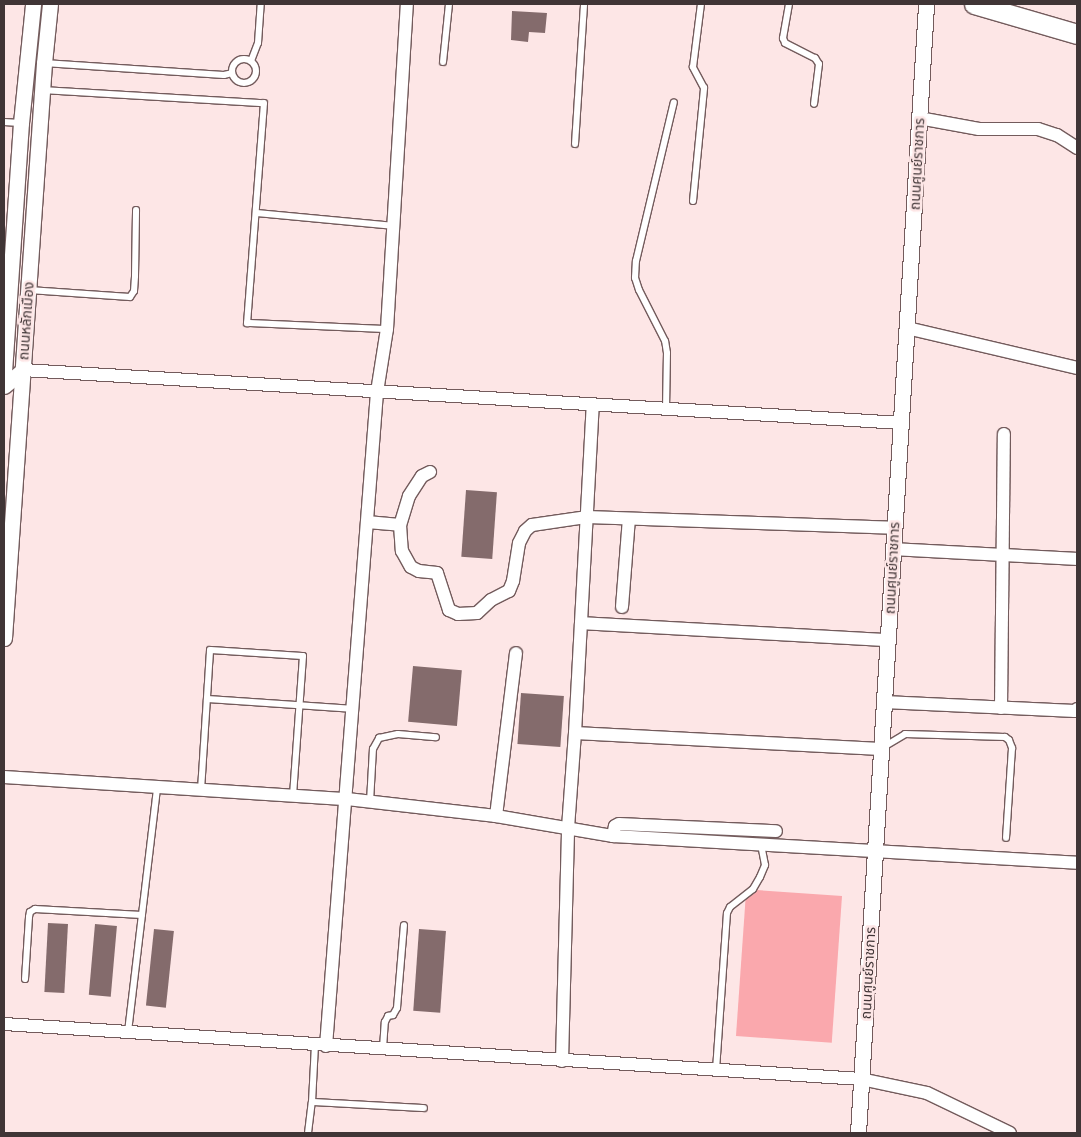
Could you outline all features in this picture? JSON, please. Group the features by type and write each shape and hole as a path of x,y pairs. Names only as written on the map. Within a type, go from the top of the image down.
{"main road":[{"path":"974,4 1077,34"}],"street":[{"name":"ถนนหลักเมือง","path":"4,372 21,123 33,4"},
{"name":"ถนนหลักเมือง","path":"4,638 42,90 50,4"},
{"path":"320,1045 346,799 377,392 387,330 407,4"},
{"name":"ถนนศูนย์ราชการ","path":"858,1133 926,4"},
{"path":"920,118 979,129 1038,129 1057,135 1077,148"},
{"path":"907,328 1077,368"},
{"path":"4,386 22,370 901,423"},
{"path":"562,1061 568,828 593,404"},
{"path":"1001,708 1004,434"},
{"path":"430,472 422,476 409,496 400,525 402,551 406,561 419,571 437,574 449,610 458,614 477,613 491,600 510,591 519,543 525,531 532,525 587,517 895,528"},
{"path":"622,607 629,519"},
{"path":"367,522 400,525"},
{"path":"893,549 1077,559"},
{"path":"581,623 888,640"},
{"path":"496,816 516,653"},
{"path":"884,702 1075,711 1077,709"},
{"path":"575,733 881,748"},
{"path":"4,777 346,799 496,816 613,836 1077,863"},
{"path":"613,836 615,826 618,824 776,831"},
{"path":"4,1024 383,1050 861,1079 927,1093 1010,1133"}],"lane":[{"path":"251,61 238,60 232,66 232,73 235,79 241,83 252,80 256,71 251,61 258,43 261,4"},
{"path":"443,62 449,4"},
{"path":"575,144 584,4"},
{"path":"693,201 704,88 692,67 701,4"},
{"path":"789,4 783,38 785,43 815,58 819,64 814,104"},
{"path":"44,64 224,75 232,73"},
{"path":"42,90 264,103 247,324 387,330"},
{"path":"666,409 667,353 665,341 639,290 635,278 636,261 674,102"},
{"path":"4,122 21,123"},
{"path":"28,290 130,297 134,291 136,210"},
{"path":"257,213 394,226"},
{"path":"201,790 210,650 303,656 293,796"},
{"path":"207,698 299,706 352,708"},
{"path":"370,802 373,749 379,738 398,734 436,737"},
{"path":"881,748 904,734 1004,737 1009,740 1012,748 1006,838"},
{"path":"128,1032 157,787"},
{"path":"716,1070 727,913 730,907 753,888 760,878 765,864 761,845"},
{"path":"25,979 29,917 30,912 35,909 142,915"},
{"path":"383,1050 384,1022 398,1008 404,925"},
{"path":"308,1133 320,1045"},
{"path":"312,1102 424,1108"}],"shaded area":[{"path":"746,889 842,896 832,1043 736,1036"}],"building":[{"path":"512,11 547,13 545,33 529,32 528,42 511,40"},
{"path":"466,490 497,492 492,559 461,557"},
{"path":"413,666 462,670 457,726 408,722"},
{"path":"521,693 564,696 560,747 517,744"},
{"path":"48,923 68,924 64,993 44,992"},
{"path":"95,924 117,926 111,997 89,995"},
{"path":"154,929 174,931 166,1008 146,1006"},
{"path":"419,929 446,931 440,1013 413,1011"}]}
